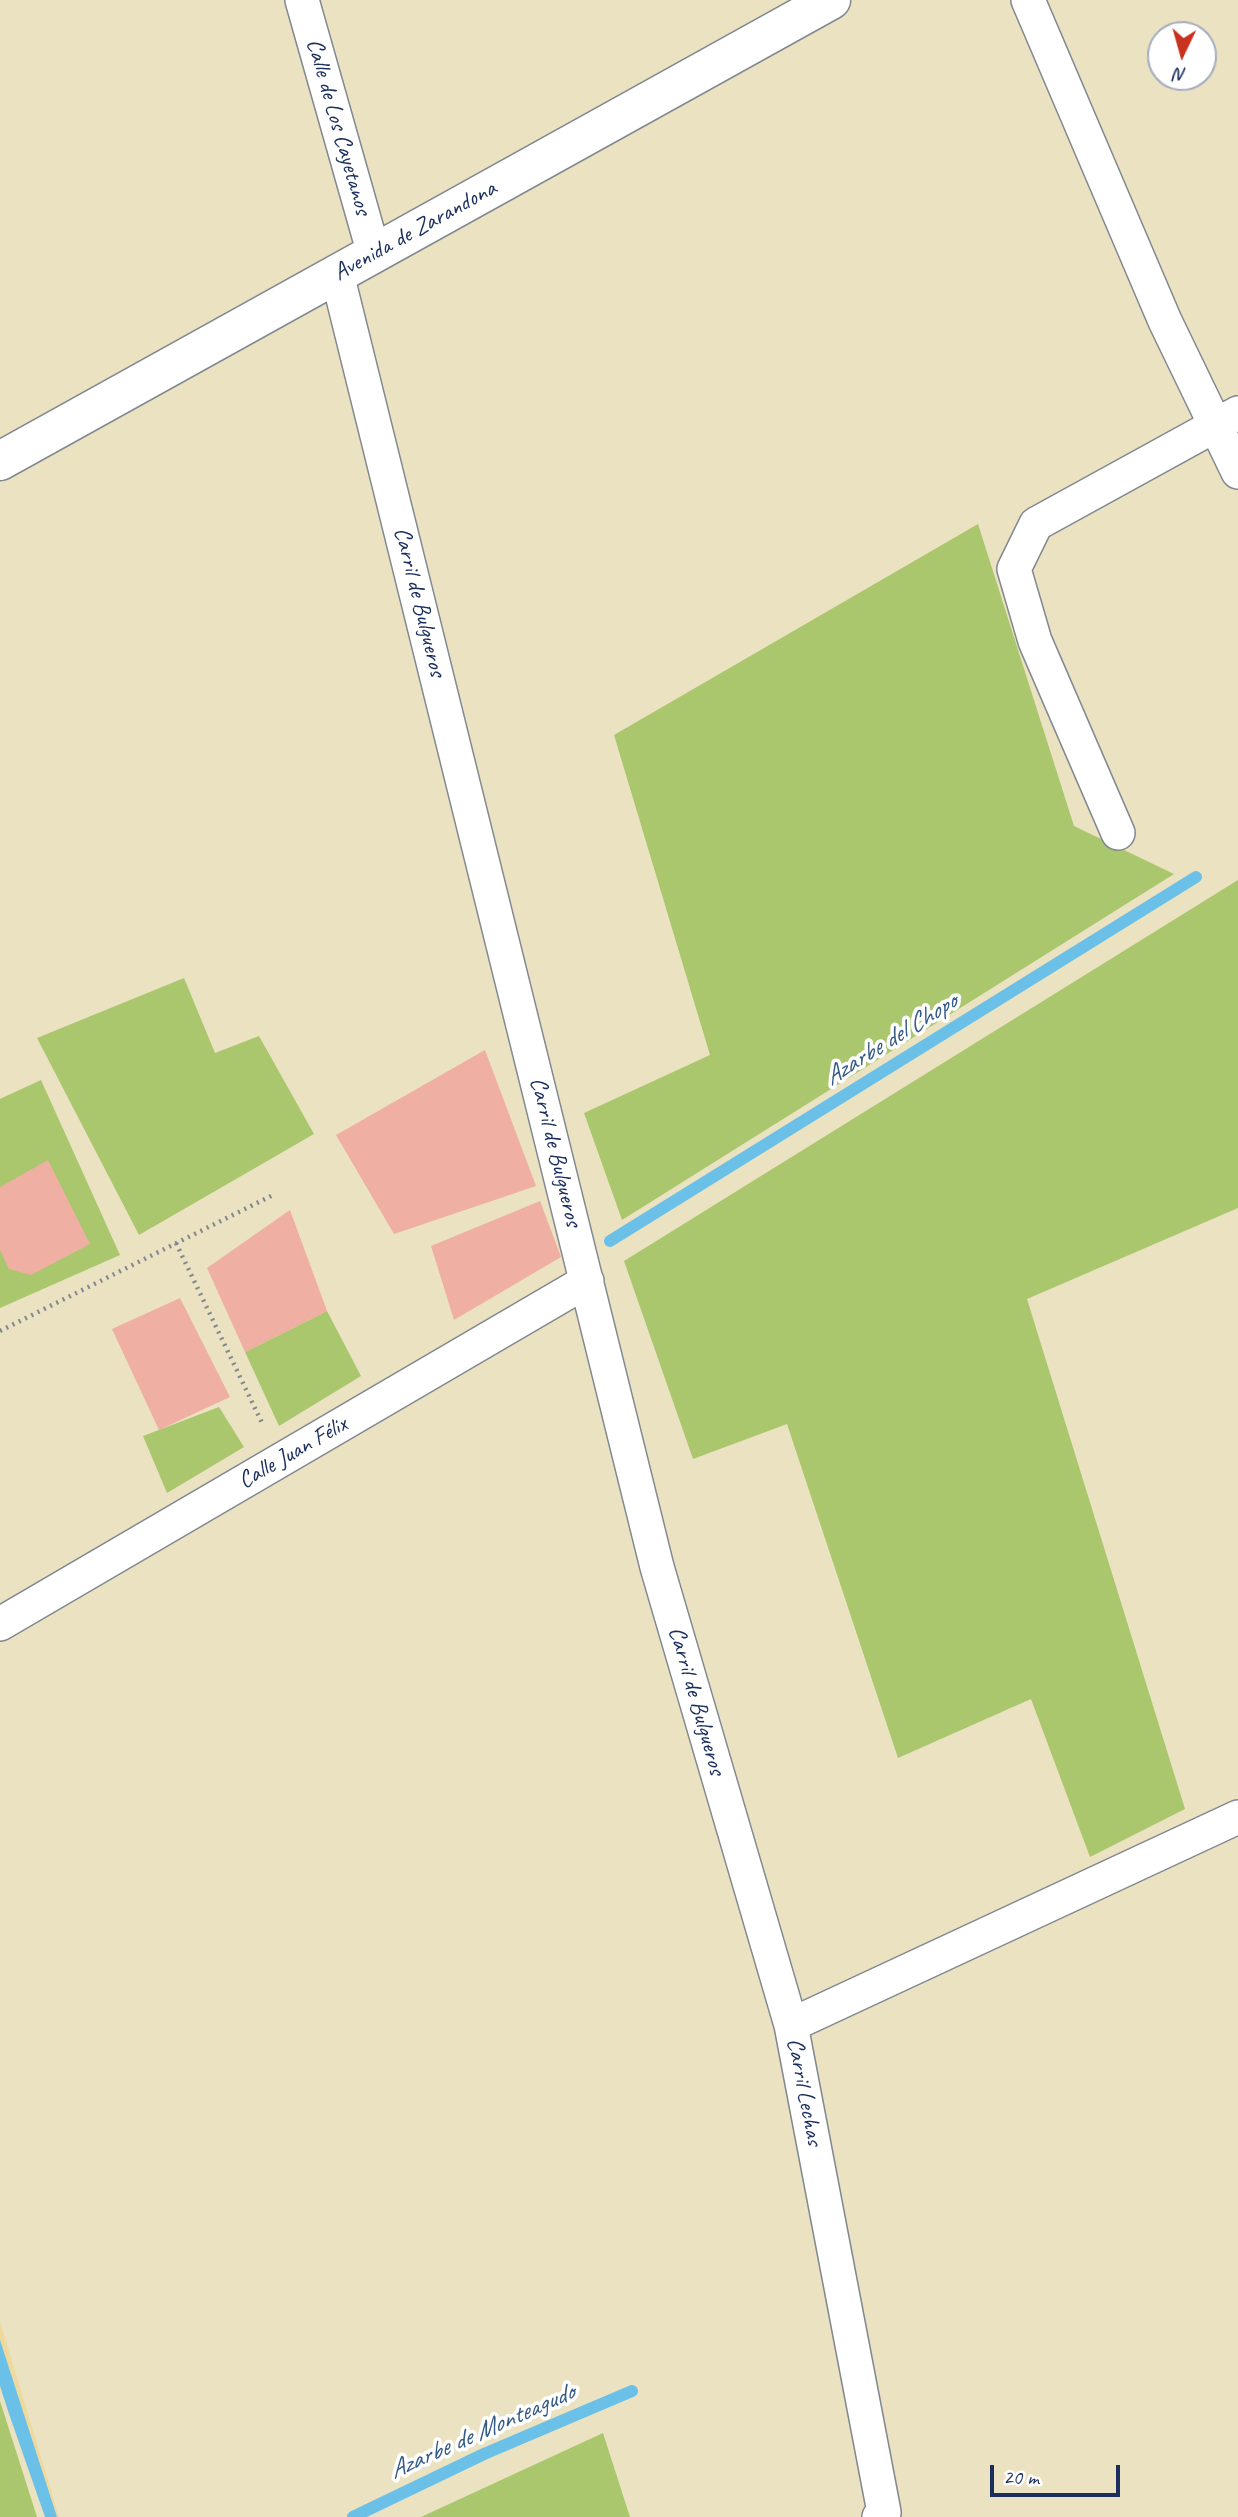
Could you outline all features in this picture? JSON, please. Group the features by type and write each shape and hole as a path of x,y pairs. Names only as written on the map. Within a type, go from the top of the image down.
{"street":[{"name":"Calle de Los Cayetanos","path":"302,0 373,254"},
{"name":"Avenida de Zarandona","path":"0,461 831,0"},
{"path":"1028,0 1165,321 1227,419 1238,472"},
{"name":"Carril de Bulgueros","path":"337,274 657,1567 791,2025"},
{"path":"1118,833 1035,642 1014,569 1036,524 1227,419"},
{"name":"Calle Juan Félix","path":"0,1625 587,1280"},
{"name":"Carril Lechas","path":"879,2517 884,2512 791,2025 1238,1817"}],"path":[{"path":"0,1331 273,1195"},
{"path":"176,1243 280,1461"}],"green space":[{"path":"978,524 1074,826 1174,874 622,1220 584,1113 710,1055 614,735"},
{"path":"1238,880 1238,1208 1027,1299 1185,1809 1090,1857 1031,1699 898,1758 787,1424 693,1459 624,1261"},
{"path":"184,978 215,1053 259,1036 314,1134 139,1235 37,1038"},
{"path":"41,1080 120,1255 0,1308 0,1099"},
{"path":"327,1311 361,1376 279,1426 245,1352"},
{"path":"219,1407 244,1447 167,1493 143,1436"},
{"path":"0,2401 37,2517 0,2517"},
{"path":"603,2433 630,2517 421,2517"}],"sand":[{"path":"0,2321 59,2517 49,2517 0,2360"}],"water":[{"path":"0,2340 57,2517 45,2517 8,2411 0,2386"}],"building":[{"path":"485,1050 536,1186 394,1234 336,1135"},
{"path":"48,1160 90,1244 31,1275 9,1269 0,1250 0,1187"},
{"path":"540,1201 561,1257 454,1320 431,1246"},
{"path":"290,1210 327,1311 245,1352 207,1268"},
{"path":"180,1298 230,1397 159,1430 112,1329"}],"waterway":[{"name":"Azarbe del Chopo","path":"610,1241 1196,877"},
{"name":"Azarbe de Monteagudo","path":"353,2517 484,2454 632,2391"}]}
